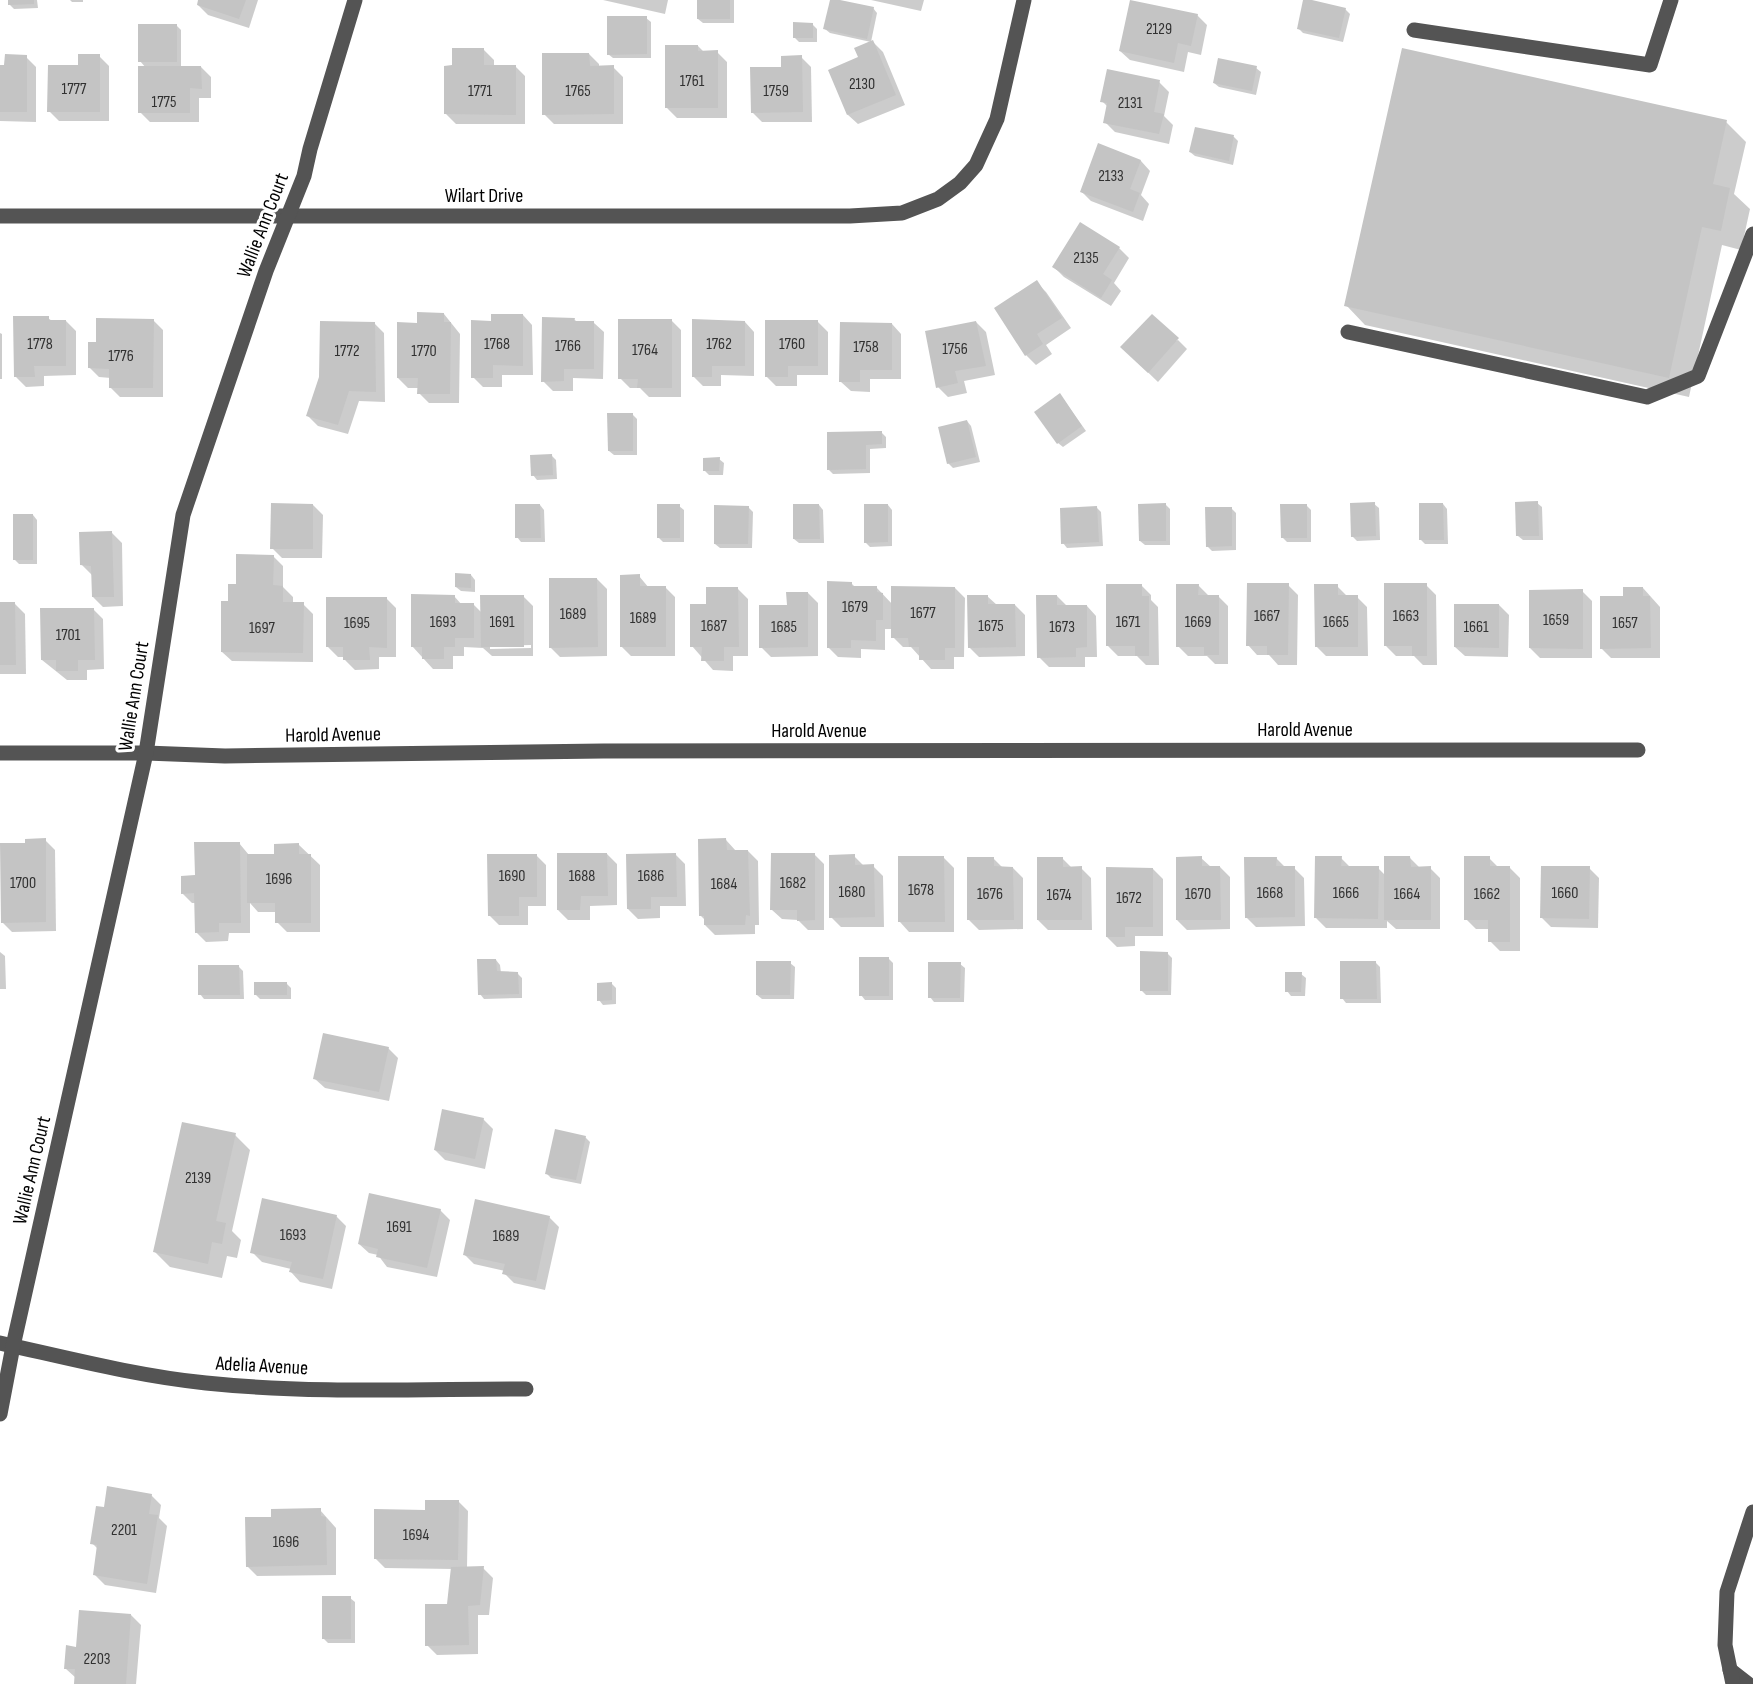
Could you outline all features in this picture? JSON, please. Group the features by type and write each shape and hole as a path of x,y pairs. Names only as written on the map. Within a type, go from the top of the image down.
{"street":[{"name":"Wallie Ann Court","path":"0,1414 7,1344 146,753 183,515 266,271 304,176 355,0"},
{"name":"Wilart Drive","path":"0,216 850,216 902,213 938,199 960,183 976,165 997,119 1024,0"},
{"path":"1414,30 1650,65 1671,0"},
{"path":"1348,332 1647,397 1698,376 1753,234"},
{"name":"Harold Avenue","path":"0,753 146,753 225,756 626,751 1638,750"},
{"name":"Adelia Avenue","path":"7,1344 132,1371 205,1383 293,1389 525,1389"},
{"path":"1748,1684 1731,1677 1725,1645 1726,1592 1753,1512"}],"building":[{"path":"8,0 34,0 34,4 8,5"},
{"path":"198,0 246,0 239,19 197,5"},
{"path":"697,0 730,0 730,19 697,19"},
{"path":"830,0 874,7 867,39 823,29"},
{"path":"1130,0 1198,14 1191,46 1178,43 1174,63 1119,51"},
{"path":"1303,0 1346,8 1339,38 1297,29"},
{"path":"607,16 647,16 647,54 607,55"},
{"path":"793,22 813,23 813,38 793,38"},
{"path":"138,24 177,24 177,62 138,62"},
{"path":"873,40 896,95 847,115 828,70 858,57 854,48"},
{"path":"665,45 698,45 698,51 718,50 718,108 665,108"},
{"path":"452,48 484,48 484,65 516,65 516,115 444,114 444,66 452,65"},
{"path":"1402,48 1727,120 1713,184 1730,188 1721,231 1702,227 1669,378 1344,306"},
{"path":"542,53 589,53 590,66 614,65 614,114 542,115"},
{"path":"5,54 27,55 27,112 0,112 0,65 4,65"},
{"path":"78,54 100,54 100,112 47,112 48,65 78,65"},
{"path":"802,55 803,112 751,113 750,67 781,67 781,56"},
{"path":"1218,58 1257,66 1252,91 1213,83"},
{"path":"138,66 201,66 202,89 190,88 190,113 138,113"},
{"path":"1107,69 1160,80 1154,112 1164,114 1159,134 1103,123 1107,103 1100,102"},
{"path":"1195,127 1234,135 1229,161 1189,152"},
{"path":"1098,143 1141,160 1130,189 1140,193 1133,212 1080,192"},
{"path":"1080,222 1120,247 1103,274 1112,280 1101,298 1052,267"},
{"path":"1037,280 1062,318 1037,334 1043,344 1025,356 994,308"},
{"path":"417,312 444,313 444,322 451,322 450,394 417,394 418,378 397,378 397,322 417,323"},
{"path":"491,314 523,314 523,366 493,365 493,378 471,378 471,320 491,321"},
{"path":"1152,314 1179,338 1148,373 1120,347"},
{"path":"13,316 49,316 49,320 66,320 66,366 34,366 35,377 14,377"},
{"path":"542,317 594,321 594,369 564,369 564,381 541,382"},
{"path":"96,318 154,319 153,388 109,388 109,369 88,368 88,342 96,342"},
{"path":"618,319 672,319 672,388 637,388 638,379 618,379"},
{"path":"692,319 745,321 745,366 712,366 712,377 692,377"},
{"path":"765,320 818,320 818,366 788,366 788,377 765,377"},
{"path":"320,321 375,322 376,392 349,391 338,425 306,416 319,377"},
{"path":"976,321 986,366 955,371 958,383 936,388 925,331"},
{"path":"840,322 892,323 892,370 860,370 860,382 839,382"},
{"path":"1060,393 1082,426 1057,444 1034,412"},
{"path":"607,413 633,413 633,451 608,451"},
{"path":"967,420 976,457 947,464 938,427"},
{"path":"882,431 882,444 866,445 866,469 827,470 827,432"},
{"path":"552,454 553,475 531,476 530,455"},
{"path":"720,457 719,471 703,471 703,458"},
{"path":"1538,501 1539,536 1516,536 1515,502"},
{"path":"1375,502 1376,536 1351,537 1350,503"},
{"path":"271,503 313,504 313,549 270,549"},
{"path":"1166,503 1166,541 1139,541 1138,504"},
{"path":"1419,503 1443,503 1444,540 1419,540"},
{"path":"515,504 540,504 541,538 515,538"},
{"path":"657,504 680,504 680,538 657,538"},
{"path":"793,504 819,504 820,539 793,539"},
{"path":"864,504 888,504 888,542 864,543"},
{"path":"1280,504 1307,504 1307,538 1281,538"},
{"path":"714,505 749,506 748,544 714,544"},
{"path":"1097,506 1099,542 1061,544 1060,508"},
{"path":"1205,507 1232,507 1232,546 1206,547"},
{"path":"13,514 33,514 33,560 13,560"},
{"path":"112,531 114,597 92,597 91,566 80,565 79,532"},
{"path":"236,554 274,555 273,585 283,586 283,602 304,602 303,653 221,652 221,601 228,601 228,584 236,584"},
{"path":"455,573 471,574 471,588 455,587"},
{"path":"640,574 640,586 666,586 666,647 620,647 620,575"},
{"path":"549,578 597,578 598,647 549,648"},
{"path":"827,581 852,582 852,586 877,586 877,592 883,593 883,620 876,620 876,641 851,640 851,648 827,648"},
{"path":"1247,583 1289,583 1288,655 1267,655 1267,646 1246,646"},
{"path":"1384,583 1427,583 1427,656 1412,656 1412,646 1384,646"},
{"path":"1106,584 1142,584 1142,596 1149,596 1149,656 1135,656 1135,646 1106,646"},
{"path":"1176,584 1199,584 1198,595 1219,595 1219,655 1204,655 1204,647 1176,647"},
{"path":"1314,584 1338,584 1338,595 1358,595 1358,647 1315,647"},
{"path":"891,586 955,587 955,648 945,648 945,660 919,660 919,647 909,647 908,638 891,638"},
{"path":"706,587 738,587 739,647 724,647 724,661 701,661 702,647 690,647 690,604 706,604"},
{"path":"1623,587 1643,587 1643,596 1650,596 1651,648 1600,649 1600,596 1623,596"},
{"path":"1583,589 1583,649 1529,648 1529,590"},
{"path":"786,592 808,592 808,647 759,648 759,605 787,605"},
{"path":"411,594 455,595 455,603 474,603 474,638 455,638 455,647 444,647 444,659 422,659 422,647 411,647"},
{"path":"480,595 524,595 524,647 481,647"},
{"path":"967,595 988,595 988,604 1015,604 1016,647 968,648"},
{"path":"1036,595 1057,595 1057,605 1087,605 1087,647 1076,648 1076,657 1037,658"},
{"path":"326,597 387,597 387,648 369,647 370,660 343,660 343,647 326,647"},
{"path":"0,602 15,602 16,665 0,665"},
{"path":"1454,604 1499,604 1499,648 1454,647"},
{"path":"40,608 94,608 95,660 78,660 78,671 56,671 56,660 41,660"},
{"path":"46,838 46,922 1,923 0,843 25,843 25,839"},
{"path":"726,838 727,850 748,850 750,916 746,915 745,925 704,925 704,916 699,916 698,839"},
{"path":"194,842 240,842 241,923 219,923 219,932 195,933 194,893 181,894 181,876 195,875"},
{"path":"299,843 299,854 311,854 311,923 275,923 275,903 247,903 247,854 274,854 274,844"},
{"path":"557,853 607,853 608,896 581,896 580,910 557,910"},
{"path":"676,853 677,897 651,897 651,909 627,909 626,854"},
{"path":"771,853 815,853 815,920 797,921 797,910 770,910"},
{"path":"487,854 537,854 537,897 519,897 519,916 488,916"},
{"path":"855,854 855,865 874,864 875,917 829,918 829,855"},
{"path":"898,856 944,856 945,922 898,922"},
{"path":"1202,856 1202,866 1220,866 1221,920 1176,920 1176,857"},
{"path":"1315,856 1342,856 1341,866 1379,866 1378,919 1314,918"},
{"path":"1384,856 1410,856 1411,867 1431,866 1431,920 1384,920"},
{"path":"1464,856 1490,856 1490,866 1510,866 1510,942 1488,942 1488,920 1464,920"},
{"path":"967,857 994,857 994,866 1013,867 1014,920 967,920"},
{"path":"1037,857 1063,857 1063,867 1082,866 1082,920 1037,920"},
{"path":"1244,857 1277,857 1276,866 1295,866 1295,917 1245,918"},
{"path":"1541,866 1590,866 1589,919 1540,918"},
{"path":"1106,867 1153,868 1153,927 1125,927 1125,937 1106,937"},
{"path":"1140,951 1168,952 1168,991 1140,991"},
{"path":"859,957 889,957 889,996 859,996"},
{"path":"477,959 496,959 497,971 518,972 519,994 478,995"},
{"path":"756,961 791,961 790,995 756,995"},
{"path":"1340,961 1376,961 1377,999 1340,999"},
{"path":"928,962 961,962 960,998 928,998"},
{"path":"198,965 239,965 240,995 198,995"},
{"path":"1285,972 1302,972 1301,992 1285,992"},
{"path":"254,982 287,982 287,995 254,995"},
{"path":"612,982 612,1000 597,1001 597,983"},
{"path":"323,1033 389,1047 379,1092 313,1079"},
{"path":"442,1109 484,1118 475,1159 434,1150"},
{"path":"182,1122 236,1133 216,1221 226,1223 222,1244 212,1242 208,1264 153,1252"},
{"path":"555,1129 586,1136 576,1180 545,1174"},
{"path":"369,1193 441,1209 427,1268 376,1257 378,1249 358,1244"},
{"path":"262,1198 337,1215 323,1279 289,1272 292,1262 250,1253"},
{"path":"475,1199 550,1216 536,1281 502,1274 505,1264 463,1255"},
{"path":"107,1486 152,1494 149,1514 158,1515 147,1584 93,1575 97,1545 90,1544 96,1506 104,1507"},
{"path":"425,1500 459,1500 458,1560 374,1559 374,1509 425,1510"},
{"path":"321,1508 321,1516 326,1517 327,1565 246,1567 245,1517 271,1517 271,1509"},
{"path":"484,1566 480,1605 468,1606 469,1645 425,1646 425,1604 447,1604 451,1567"},
{"path":"322,1596 351,1596 351,1639 322,1639"},
{"path":"79,1610 131,1614 126,1684 74,1684 75,1669 64,1669 66,1645 76,1647"}]}
